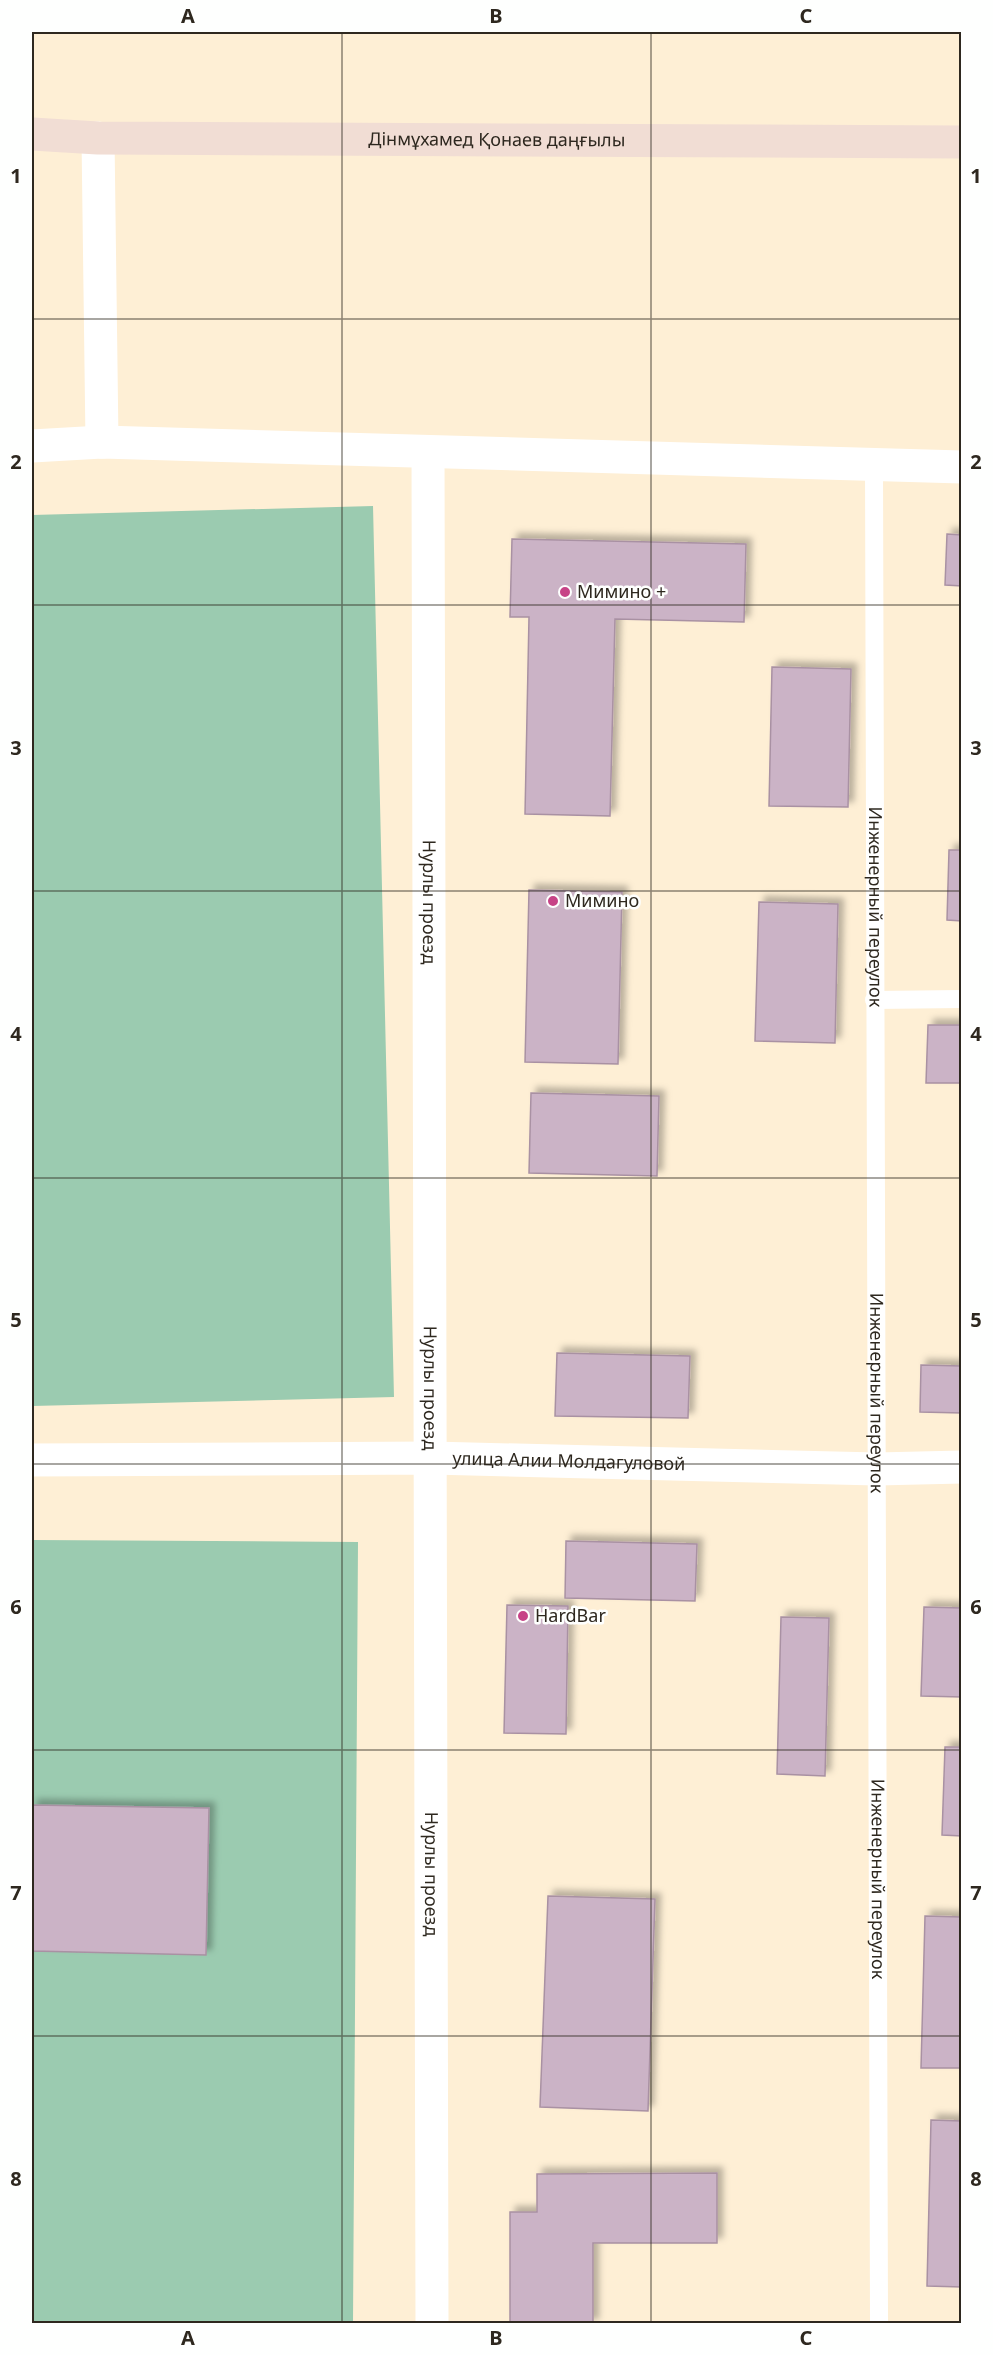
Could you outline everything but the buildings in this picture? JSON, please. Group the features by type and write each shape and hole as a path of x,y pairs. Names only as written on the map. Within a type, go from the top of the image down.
{"street":[{"name":"Дінмұхамед Қонаев даңғылы","path":"32,134 98,138 962,142"},
{"path":"98,138 102,442"},
{"path":"32,446 102,442 962,467"},
{"name":"Нурлы проезд","path":"428,452 432,1458 432,2324"},
{"name":"улица Алии Молдагуловой","path":"32,1460 432,1458 877,1469 962,1467"}],"lane":[{"name":"Инженерный переулок","path":"874,465 879,2324"},
{"path":"874,1000 962,999"}],"green space":[{"path":"373,506 394,1397 32,1406 32,515"},
{"path":"32,1540 358,1542 353,2323 32,2324"}],"place":[{"name":"Мимино +","path":"565,592"},
{"name":"Мимино","path":"553,901"},
{"name":"HardBar","path":"523,1616"}]}
